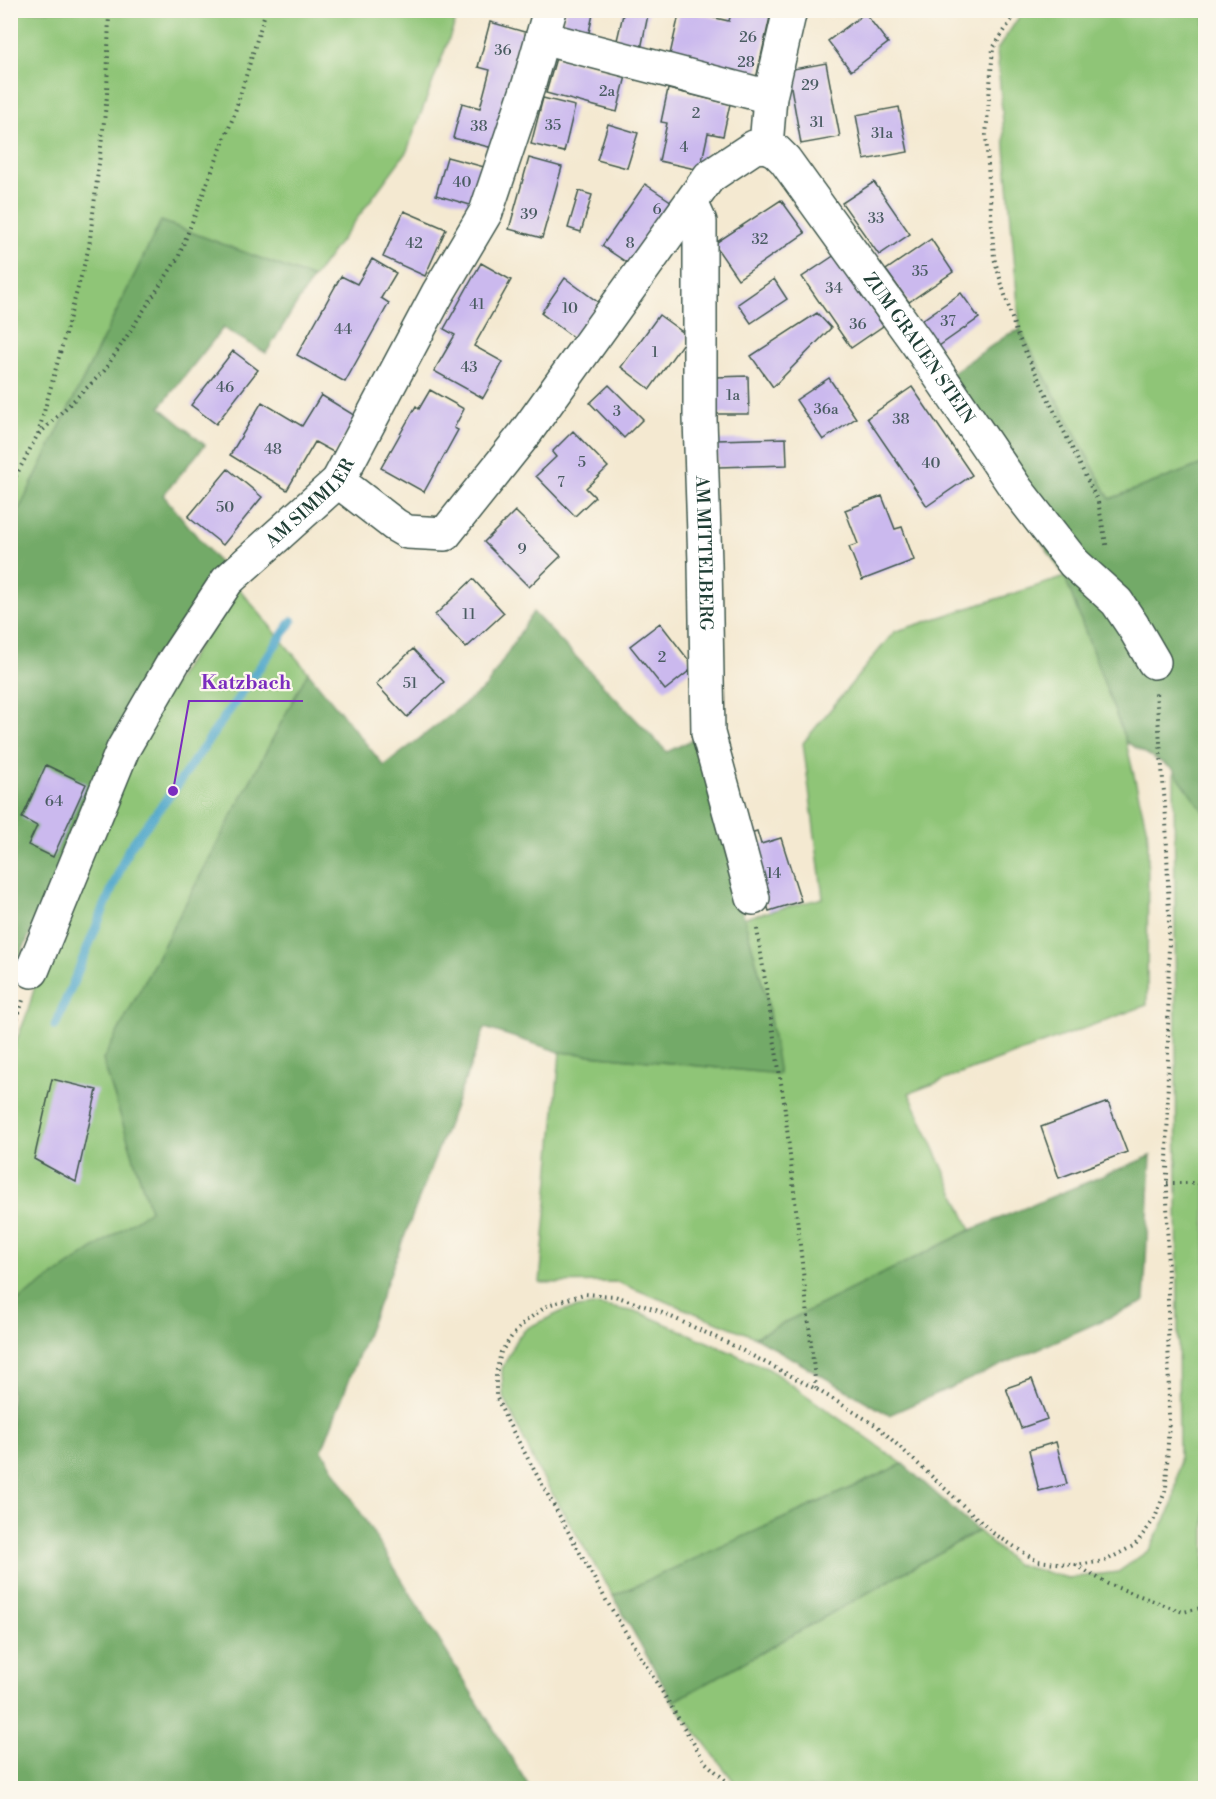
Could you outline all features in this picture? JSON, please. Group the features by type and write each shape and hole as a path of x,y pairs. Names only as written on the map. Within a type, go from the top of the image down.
{"street":[{"path":"338,481 407,532 445,534 524,435 709,177 754,147 766,146 770,97 790,10"},
{"path":"546,24 770,97"},
{"name":"AM SIMMLER","path":"32,971 123,749 174,661 227,581 338,481 438,293 486,212 529,84 546,24"},
{"name":"ZUM GRAUEN STEIN","path":"766,146 776,151 785,160 917,343 1017,490 1074,563 1117,602 1134,626 1154,662"},
{"name":"AM MITTELBERG","path":"690,205 700,222 700,419 708,733 753,898"}],"path":[{"path":"10,487 38,434 89,247 106,96 109,10"},
{"path":"38,434 104,371 178,258 234,115 266,10"},
{"path":"1018,10 993,48 986,135 994,258 1016,332 1098,502 1117,602"},
{"path":"734,1788 705,1762 606,1599 506,1419 496,1396 496,1374 501,1352 526,1321 548,1305 584,1294 615,1296 656,1310 716,1338 816,1389 877,1426 993,1533 1037,1561 1076,1565 1105,1561 1135,1545 1155,1518 1166,1489 1168,1418 1169,916 1166,818 1154,662"},
{"path":"753,898 784,1102 816,1389"},
{"path":"10,1042 32,971"},
{"path":"1167,1183 1206,1183"},
{"path":"1076,1565 1108,1584 1183,1612 1206,1607"}],"green space":[{"path":"395,10 456,20 407,151 313,278 161,221 11,526 11,11"},
{"path":"1023,11 1205,11 1205,463 1110,499 1020,330 997,50"},
{"path":"161,221 313,278 266,353 223,328 160,407 205,445 163,495 224,569 137,696 11,976 11,526"},
{"path":"1020,330 1110,499 1205,463 1205,814 1173,769 1126,742 1065,577 936,384 1009,334"},
{"path":"1065,577 1126,742 1148,834 1147,1005 909,1093 971,1230 755,1337 617,1282 540,1283 560,1052 778,1074 767,1000 744,918 823,898 803,743 894,632"},
{"path":"237,586 308,672 103,1060 150,1210 19,1300 11,1308 11,1054 27,1014 39,971 140,736"},
{"path":"533,612 667,752 702,735 744,918 767,1000 779,1074 560,1052 485,1028 322,1450 530,1788 11,1788 11,1308 19,1300 150,1210 103,1060 308,672 384,766 486,687"},
{"path":"1174,769 1206,814 1205,1788 739,1788 673,1702 978,1531 1015,1564 1068,1578 1118,1572 1149,1550 1173,1505 1179,1465"},
{"path":"1151,1156 1144,1302 889,1415 755,1337 971,1230"},
{"path":"598,1305 641,1313 769,1369 903,1464 613,1596 537,1468 503,1395 502,1369 517,1338 527,1328 565,1310"},
{"path":"903,1464 978,1531 673,1702 613,1596"}],"building":[{"path":"566,10 594,10 587,41 560,35"},
{"path":"624,10 649,10 640,54 615,49"},
{"path":"680,10 729,21 732,10 743,10 770,17 756,79 669,59"},
{"path":"865,13 888,43 851,71 828,41"},
{"path":"490,22 528,33 497,149 453,138 462,103 480,108 490,70 478,67"},
{"path":"556,58 626,76 617,112 546,93"},
{"path":"826,63 840,137 801,144 788,70"},
{"path":"668,89 730,104 723,136 708,133 700,170 659,161 667,123 661,122"},
{"path":"543,98 575,106 564,152 531,144"},
{"path":"899,107 908,152 864,160 856,115"},
{"path":"608,124 638,133 627,168 597,160"},
{"path":"447,157 488,168 477,207 436,195"},
{"path":"529,158 562,167 542,238 509,229"},
{"path":"874,182 910,234 879,255 842,203"},
{"path":"645,184 678,206 635,268 602,246"},
{"path":"579,191 592,195 581,232 568,228"},
{"path":"781,200 805,233 738,279 714,244"},
{"path":"404,211 446,229 425,276 383,257"},
{"path":"931,239 953,272 909,302 886,270"},
{"path":"835,255 883,326 851,348 802,277"},
{"path":"372,259 396,273 381,298 389,303 345,382 297,355 341,276 357,284"},
{"path":"481,263 511,280 474,346 503,362 483,398 434,371 455,335 444,329"},
{"path":"565,278 599,303 574,338 541,313"},
{"path":"774,279 787,299 751,323 738,304"},
{"path":"961,293 979,318 936,348 918,323"},
{"path":"817,313 831,328 773,387 751,356"},
{"path":"659,315 688,336 650,389 621,367"},
{"path":"233,351 258,370 216,424 191,405"},
{"path":"748,376 749,414 717,414 716,377"},
{"path":"829,378 856,418 823,440 796,400"},
{"path":"609,385 643,419 624,438 590,403"},
{"path":"912,387 972,475 927,506 867,418"},
{"path":"430,390 464,409 454,428 458,430 424,492 381,468 416,406 419,409"},
{"path":"321,395 357,417 335,453 315,442 287,490 230,455 262,402 302,426"},
{"path":"573,431 608,467 586,488 595,497 575,516 536,476 556,457 552,452"},
{"path":"786,438 787,465 718,467 717,440"},
{"path":"228,469 262,497 223,545 188,517"},
{"path":"882,496 895,529 902,527 914,560 862,580 849,547 858,544 845,510"},
{"path":"515,511 561,556 529,587 484,542"},
{"path":"473,579 504,613 466,648 435,615"},
{"path":"660,623 694,667 665,690 630,646"},
{"path":"413,649 444,682 407,717 376,684"},
{"path":"46,765 86,784 53,857 28,845 37,826 22,818"},
{"path":"757,831 761,844 781,838 801,901 769,911 744,835"},
{"path":"52,1079 97,1090 76,1182 34,1159"},
{"path":"1108,1102 1127,1152 1059,1178 1041,1127"},
{"path":"1032,1379 1047,1419 1021,1428 1006,1388"},
{"path":"1056,1442 1067,1484 1039,1491 1029,1450"}],"waterway":[{"path":"55,1026 129,848 173,791 292,621"}],"place":[{"name":"Katzbach","path":"173,791"}]}
